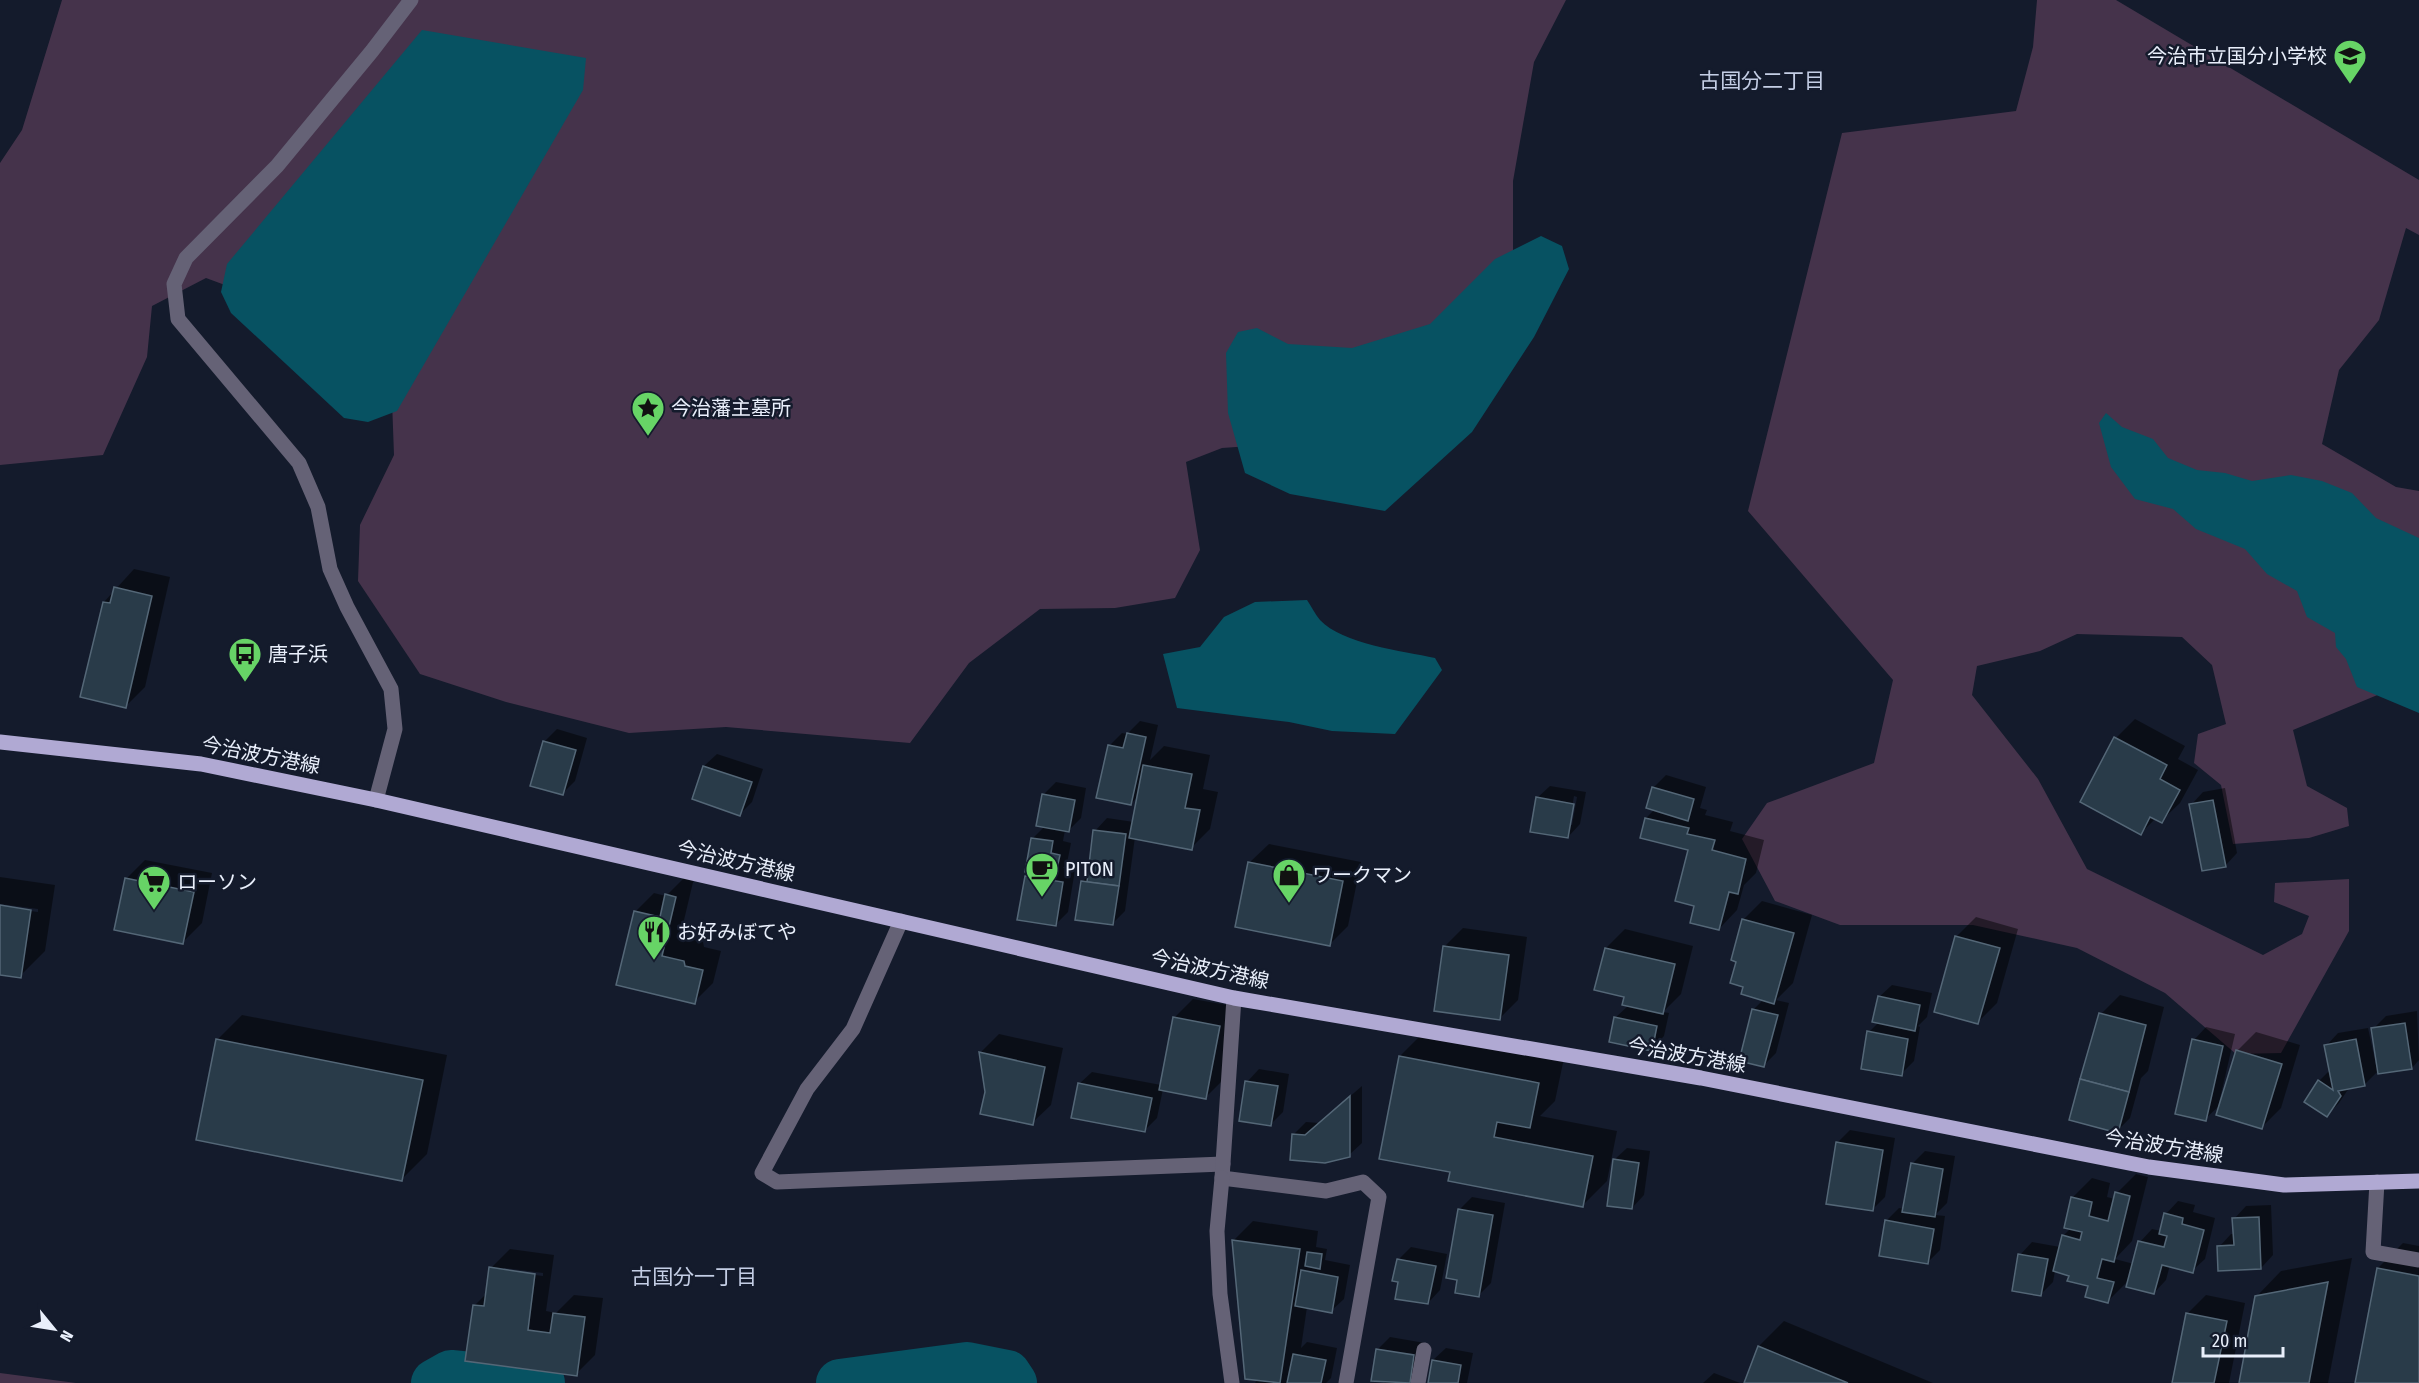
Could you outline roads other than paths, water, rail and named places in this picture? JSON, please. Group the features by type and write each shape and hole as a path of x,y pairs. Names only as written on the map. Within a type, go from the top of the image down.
{"main road":[{"name":"今治波方港線","path":"0,742 201,764 376,800 1234,998 1701,1078 2148,1167 2283,1185 2419,1181"}],"street":[{"path":"376,800 394,729 391,688 346,607 330,569 318,507 299,464 178,319 174,284 186,258 277,166 411,0"},
{"path":"901,921 853,1029 807,1089 762,1173 777,1182 1222,1171 1326,1191 1363,1182 1379,1197 1346,1383"},
{"path":"1232,1383 1220,1294 1218,1231 1234,998"},
{"path":"2377,1182 2373,1252 2419,1260"},
{"path":"1418,1383 1424,1350"}],"water":[{"path":"422,30 586,58 583,90 397,411 368,422 344,418 231,313 221,292 227,264"},
{"path":"1541,236 1562,246 1569,269 1534,337 1472,432 1385,511 1290,494 1245,473 1228,413 1226,353 1238,332 1257,328 1288,344 1352,348 1430,324 1495,259"},
{"path":"2106,413 2122,427 2153,439 2168,458 2197,470 2225,473 2252,481 2291,475 2322,481 2352,493 2376,518 2419,538 2419,713 2357,687 2346,659 2336,647 2335,633 2307,617 2297,591 2267,574 2245,549 2196,529 2173,509 2135,499 2111,467 2099,423"},
{"path":"1307,600 1320,620 1343,635 1374,645 1435,658 1442,670 1395,734 1332,731 1289,722 1177,708 1163,654 1200,647 1224,617 1255,602"}],"waterway":[{"path":"840,1383 967,1366 1007,1374 1013,1383"},
{"path":"435,1383 451,1374 541,1383"}],"place":[{"name":"今治市立国分小学校","path":"2350,85"},
{"name":"今治藩主墓所","path":"648,437"},
{"name":"唐子浜","path":"245,683"},
{"name":"PITON","path":"1042,898"},
{"name":"ワークマン","path":"1289,904"},
{"name":"ローソン","path":"154,911"},
{"name":"お好みぼてや","path":"654,961"}],"district":[{"name":"古国分二丁目","path":"1762,81"},
{"name":"古国分一丁目","path":"694,1277"}]}
